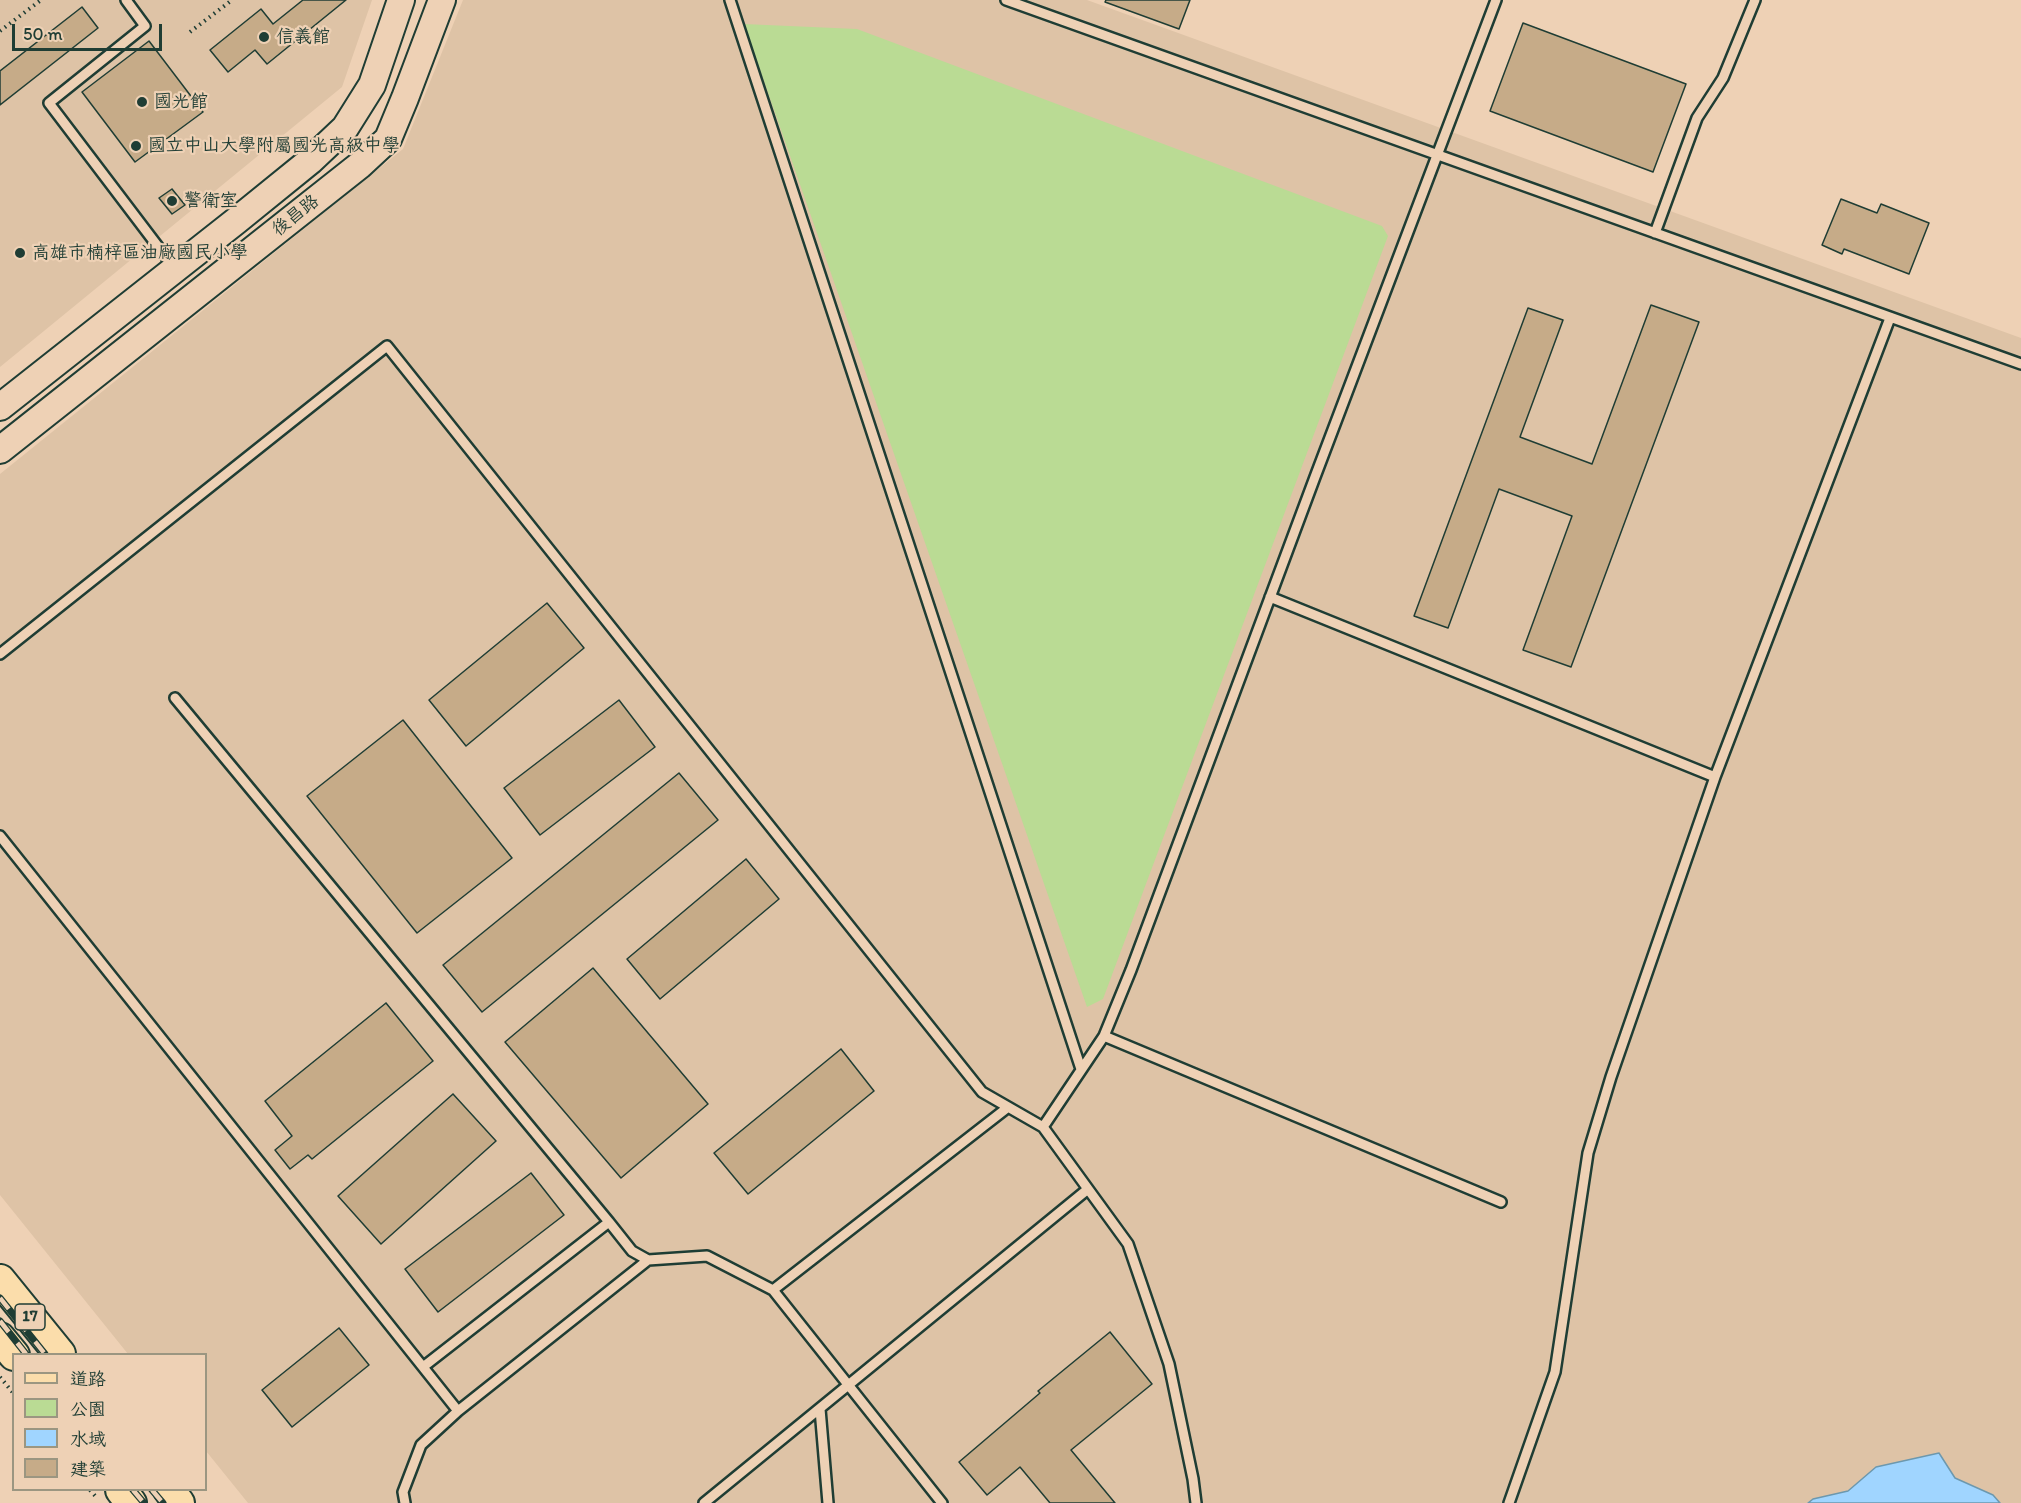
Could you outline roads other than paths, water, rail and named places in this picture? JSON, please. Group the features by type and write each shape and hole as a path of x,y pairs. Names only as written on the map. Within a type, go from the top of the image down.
{"main road":[{"name":"17","path":"0,1280 59,1353"},
{"name":"17","path":"0,1338 12,1353"},
{"path":"122,1491 131,1503"},
{"path":"170,1491 179,1503"}],"street":[{"name":"後昌路","path":"0,407 310,161 345,128 372,85 401,0"},
{"name":"後昌路","path":"0,450 360,165 388,139 442,0"}],"lane":[{"path":"126,0 145,26 49,103 176,269"},
{"path":"730,0 1081,1069"},
{"path":"1006,0 2021,364"},
{"path":"1043,1127 1104,1036 1131,970 1496,0"},
{"path":"1655,233 1697,118 1723,78 1755,0"},
{"path":"1509,1503 1555,1372 1588,1153 1611,1077 1715,777 1890,318"},
{"path":"0,654 387,346 982,1092 1043,1127 1128,1244 1166,1353 1196,1503"},
{"path":"1270,597 1715,777"},
{"path":"175,698 632,1251 648,1260 707,1256 773,1290 942,1503"},
{"path":"0,836 458,1411"},
{"path":"1104,1036 1501,1202"},
{"path":"773,1290 1007,1108"},
{"path":"704,1503 1088,1189"},
{"path":"423,1367 609,1222"},
{"path":"405,1503 403,1492 421,1445 458,1411 648,1260"},
{"path":"820,1409 828,1503"}],"water":[{"path":"1939,1453 1955,1478 1993,1495 2000,1503 1808,1503 1813,1499 1848,1491 1876,1467"}],"railway":[{"path":"0,1298 44,1353"},
{"path":"0,1321 25,1353"},
{"path":"134,1491 144,1503"},
{"path":"153,1491 163,1503"}],"place":[{"name":"信義館","path":"264,37"},
{"name":"國光館","path":"142,102"},
{"name":"國立中山大學附屬國光高級中學","path":"136,146"},
{"name":"警衛室","path":"172,201"},
{"name":"高雄市楠梓區油廠國民小學","path":"20,253"}]}
